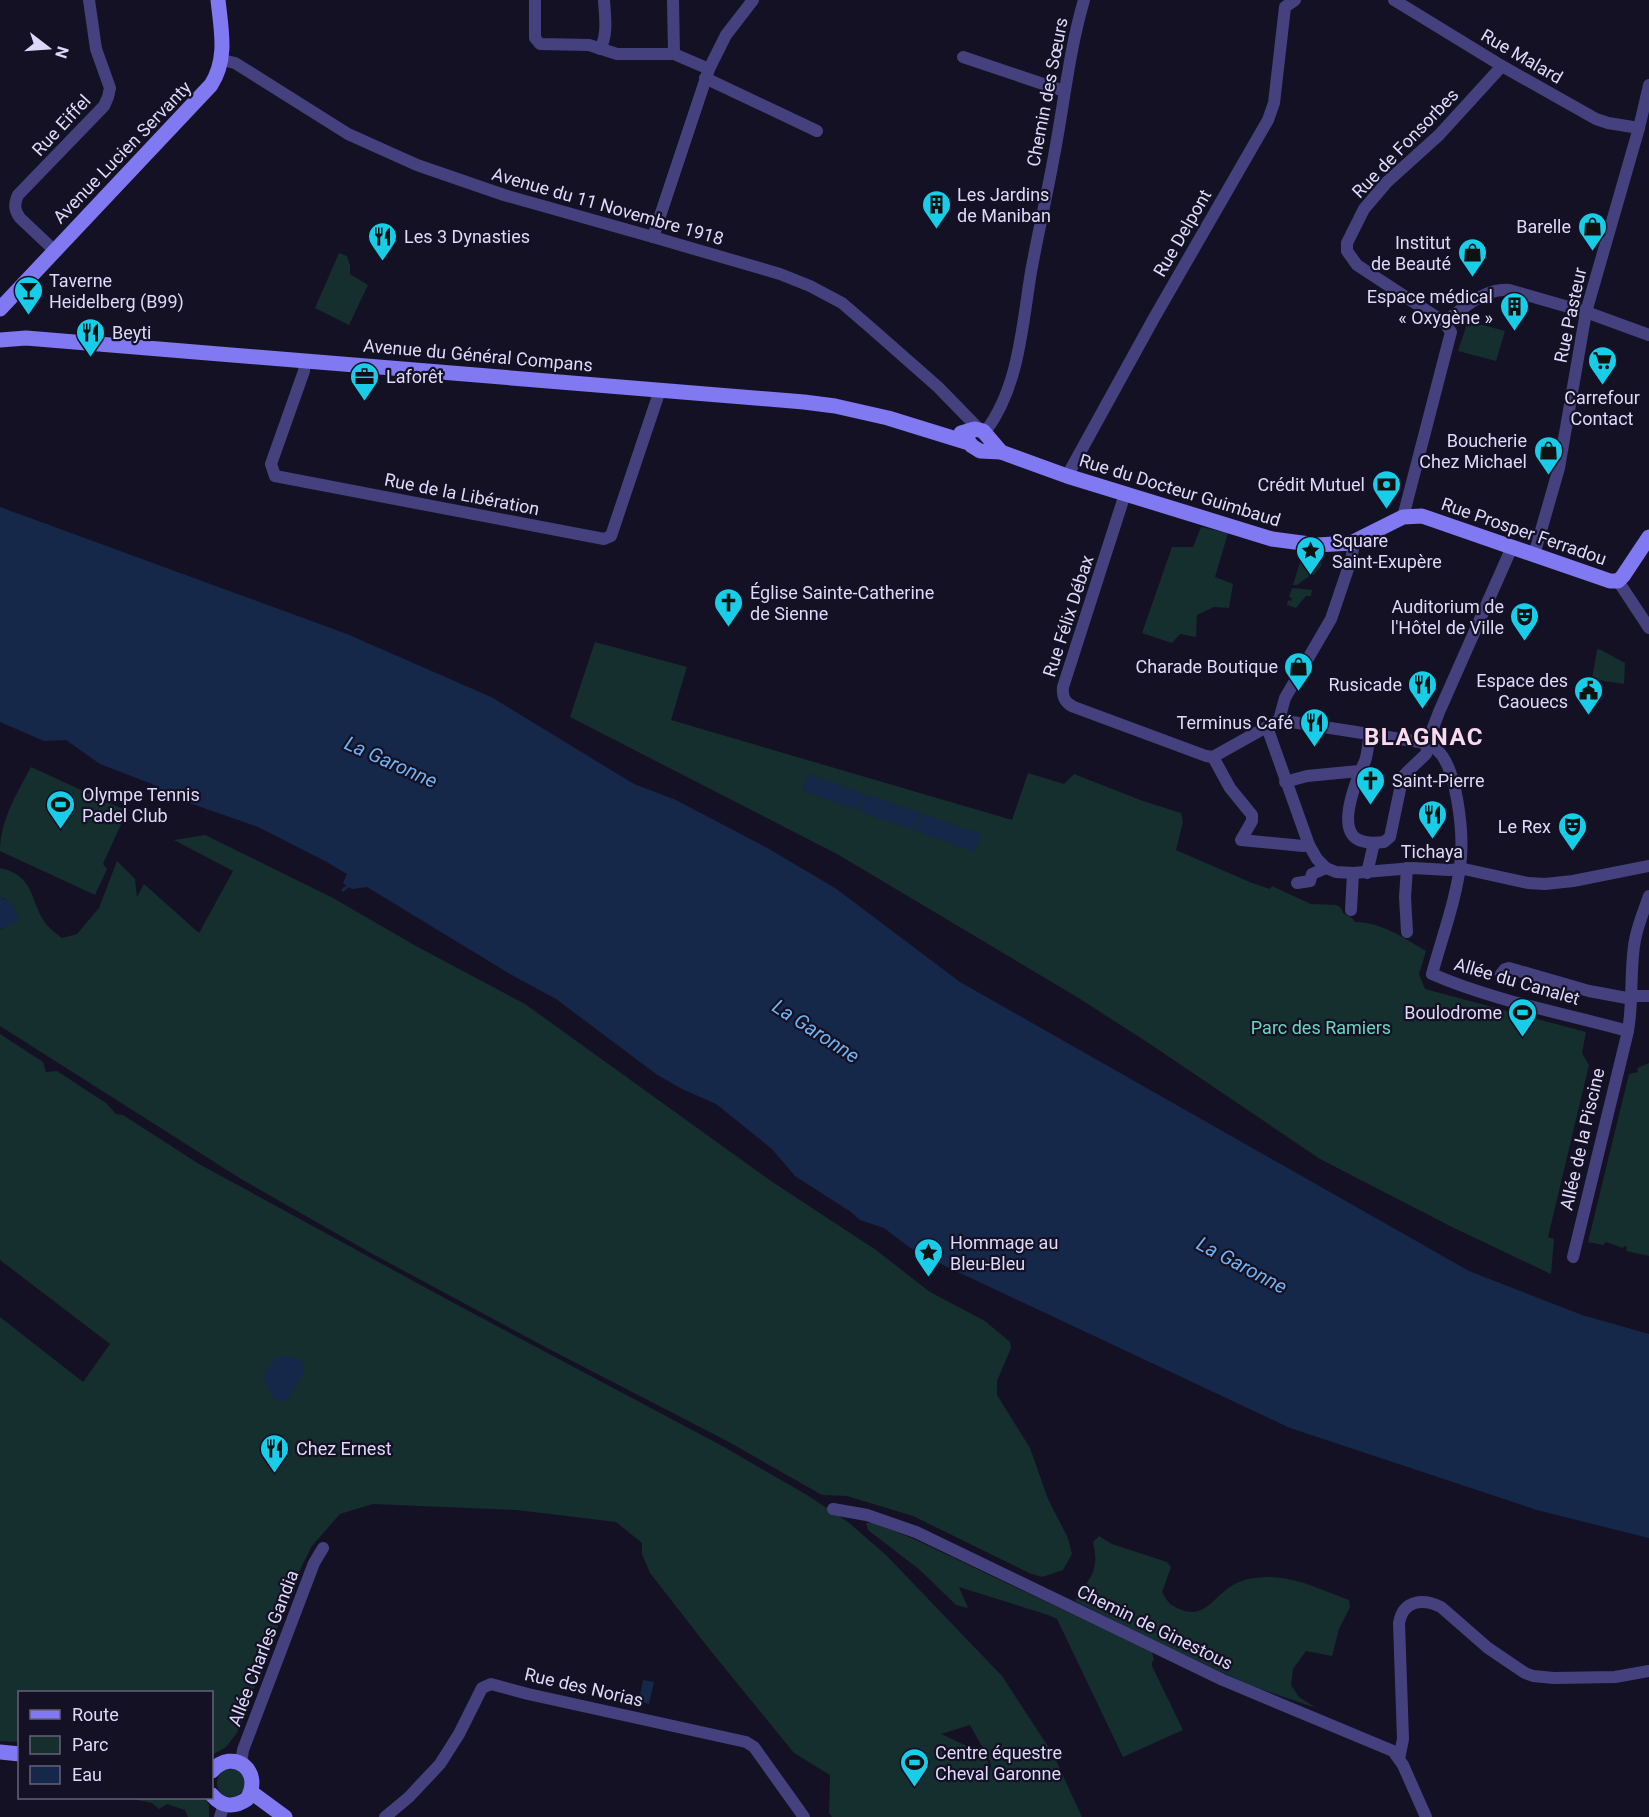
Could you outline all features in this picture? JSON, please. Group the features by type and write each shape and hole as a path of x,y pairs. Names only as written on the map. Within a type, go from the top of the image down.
{"main road":[{"name":"Avenue Lucien Servanty","path":"0,309 204,95 216,78 222,60 218,0"},
{"name":"Avenue du Général Compans","path":"0,340 26,338 836,406 950,436 976,437"},
{"name":"Rue du Docteur Guimbaud","path":"976,437 1001,453 1067,476 1272,540 1317,544 1352,543"},
{"name":"Rue Prosper Ferradou","path":"1403,517 1430,518 1510,551 1534,555 1601,580 1618,581"},
{"path":"1352,543 1403,517"},
{"path":"1618,581 1649,537"},
{"path":"0,1752 18,1754"},
{"path":"213,1770 224,1762 241,1763 251,1776 253,1785 251,1792 240,1803 222,1811 213,1796"},
{"path":"251,1792 285,1817"}],"street":[{"name":"Rue Eiffel","path":"55,251 20,218 15,207 18,195 104,106 108,97 110,88 96,49 89,0"},
{"path":"535,0 535,38 540,44 581,44 617,54 674,54 707,74 817,131"},
{"path":"600,49 605,33 604,0"},
{"path":"673,0 674,54"},
{"path":"653,237 707,74 726,35 753,0"},
{"name":"Chemin des Sœurs","path":"976,437 1007,391 1017,358 1064,91 1076,27 1084,0"},
{"name":"Rue Malard","path":"1394,0 1502,66 1596,119 1639,128"},
{"name":"Rue Delpont","path":"1067,476 1268,120 1274,103 1290,3"},
{"path":"963,57 1064,91"},
{"name":"Avenue du 11 Novembre 1918","path":"222,60 235,63 348,134 417,165 504,195 780,274 810,286 842,303 938,387 964,415 976,437"},
{"name":"Rue de Fonsorbes","path":"1444,322 1357,265 1347,251 1347,243 1364,209 1374,196 1439,135 1502,66"},
{"name":"Rue Pasteur","path":"1534,555 1559,468 1586,312 1646,110 1649,85"},
{"path":"1403,517 1451,332 1444,322 1487,293 1498,289 1509,290 1586,312 1649,335"},
{"name":"Rue de la Libération","path":"305,361 304,371 271,464 275,476 604,539 610,536 660,390"},
{"name":"Rue Félix Débax","path":"1125,494 1063,687 1063,696 1067,703 1074,707 1213,757"},
{"path":"1279,720 1285,698 1331,619 1351,560 1352,543"},
{"path":"1370,733 1366,759 1359,771 1348,818 1352,834 1357,839 1374,843 1384,842 1390,837 1402,780 1405,774 1426,754 1439,712 1510,551"},
{"path":"1618,581 1649,628"},
{"path":"1309,845 1240,840 1252,821 1252,815 1230,788 1213,757 1279,720 1428,744 1438,751 1448,766 1458,804 1461,855 1459,869"},
{"path":"1266,727 1309,845 1317,859 1326,868 1336,872 1367,873 1407,868 1459,869 1474,870 1528,883 1545,884 1574,881 1649,866"},
{"path":"1285,782 1307,776 1359,771"},
{"path":"1367,873 1374,843"},
{"path":"1297,883 1310,881 1312,874 1326,868"},
{"path":"1407,868 1405,897 1407,932"},
{"name":"Allée du Canalet","path":"1459,869 1432,974 1456,985 1493,996 1628,1031"},
{"path":"1351,910 1353,873"},
{"path":"1628,1031 1634,944 1649,896"},
{"path":"1501,974 1509,968 1588,992 1632,998 1649,996"},
{"name":"Allée de la Piscine","path":"1573,1257 1615,1076 1628,1031"},
{"name":"Chemin de Ginestous","path":"833,1509 867,1515 916,1532 1224,1680 1393,1751 1409,1776 1426,1817"},
{"name":"Allée Charles Gandia","path":"241,1763 243,1750 314,1563 323,1548"},
{"path":"1399,1759 1403,1739 1399,1623 1400,1615 1406,1607 1413,1603 1433,1603 1442,1607 1488,1648 1533,1676 1615,1677 1649,1671"},
{"name":"Rue des Norias","path":"385,1817 409,1797 440,1764 459,1734 482,1688 491,1684 746,1742 754,1747 804,1817"}],"green space":[{"path":"339,253 347,256 350,274 368,285 349,325 315,308"},
{"path":"1468,321 1505,331 1496,361 1458,351"},
{"path":"1201,527 1228,533 1215,577 1233,584 1229,608 1214,607 1197,615 1196,637 1180,634 1172,643 1142,633 1172,547 1193,547"},
{"path":"1305,552 1307,556 1321,557 1321,566 1314,575 1293,585 1302,556"},
{"path":"1292,588 1312,590 1311,596 1306,596 1296,608 1287,605 1288,600 1291,601 1292,598 1289,597"},
{"name":"Parc des Ramiers","path":"595,642 687,667 671,720 1012,820 1028,773 1064,784 1074,774 1181,813 1183,822 1176,850 1252,883 1270,889 1272,886 1311,904 1337,905 1355,922 1374,925 1401,936 1426,951 1419,974 1425,989 1586,1032 1582,1053 1589,1065 1548,1237 1554,1239 1551,1274 1452,1227 1320,1159 1077,997 837,854 570,717"},
{"path":"1599,649 1625,663 1624,684 1592,679"},
{"name":"Olympe Tennis Padel Club","path":"31,767 127,811 103,864 107,869 95,895 0,851 6,818"},
{"path":"205,835 333,898 416,946 525,1004 771,1181 876,1250 930,1292 985,1321 1010,1342 1011,1348 997,1381 997,1395 1030,1448 1048,1499 1068,1538 1072,1554 1063,1570 1042,1577 1029,1573 913,1516 847,1496 822,1495 727,1441 369,1252 241,1179 0,1026 0,929 3,928 6,899 0,897 0,868 20,877 31,891 41,917 62,938 77,934 99,908 117,861 135,879 137,897 144,884 199,933 233,871 174,840"},
{"path":"0,1034 43,1062 46,1072 57,1071 106,1103 116,1114 123,1115 199,1164 724,1447 807,1495 848,1522 886,1555 1002,1676 1053,1754 1082,1817 832,1817 829,1813 830,1775 794,1753 710,1650 650,1573 642,1554 642,1543 616,1522 517,1510 373,1504 340,1514 312,1546 297,1576 237,1733 226,1747 213,1754 213,1691 18,1691 18,1742 0,1741 0,1317 83,1382 110,1344 0,1260","holes":["970,1725 990,1761 992,1771 984,1754 941,1734"]},
{"path":"1649,1063 1649,1256 1626,1251 1627,1247 1624,1246 1623,1248 1606,1242 1603,1245 1588,1242 1629,1074 1638,1072 1637,1068"},
{"path":"866,1523 874,1523 914,1539 1152,1652 1154,1660 1152,1666 1183,1730 1123,1757 1057,1619 959,1587 968,1608 956,1605 920,1570 868,1530"},
{"path":"1099,1536 1112,1544 1167,1562 1171,1567 1162,1592 1170,1604 1182,1610 1190,1612 1203,1609 1237,1583 1264,1577 1300,1582 1349,1600 1350,1607 1339,1629 1332,1656 1306,1651 1293,1669 1291,1685 1299,1697 1316,1708 1252,1686 1075,1601 1092,1573 1095,1560 1093,1542"},
{"path":"231,1769 241,1773 245,1783 241,1793 231,1797 221,1793 217,1783 221,1773"},
{"path":"133,1799 206,1799 209,1817 188,1817 185,1810 167,1804 159,1809 152,1803"}],"water":[{"name":"La Garonne","path":"0,507 347,634 491,697 634,784 676,800 769,849 835,888 960,982 1469,1271 1582,1315 1649,1334 1649,1538 1537,1510 1290,1428 945,1266 909,1247 884,1228 860,1220 795,1176 772,1149 716,1104 656,1074 556,999 510,974 367,887 352,889 343,883 347,874 325,861 258,827 175,798 152,784 100,764 66,740 44,741 0,722"},
{"path":"808,774 864,794 858,810 802,791"},
{"path":"866,794 920,813 914,830 860,812"},
{"path":"922,814 981,834 975,852 916,831"},
{"path":"0,897 10,903 19,921 0,929"},
{"path":"281,1356 299,1359 304,1370 301,1379 284,1402 275,1398 270,1392 264,1375 273,1361"},
{"path":"643,1680 654,1682 649,1704 639,1701"}],"waterway":[{"path":"343,890 351,884"}],"place":[{"name":"Les Jardins de Maniban","path":"936,230"},
{"name":"Barelle","path":"1592,252"},
{"name":"Les 3 Dynasties","path":"383,262"},
{"name":"Institut de Beauté","path":"1472,278"},
{"name":"Taverne Heidelberg (B99)","path":"28,316"},
{"name":"Espace médical « Oxygène »","path":"1514,332"},
{"name":"Beyti","path":"91,358"},
{"name":"Carrefour Contact","path":"1602,386"},
{"name":"Laforêt","path":"365,402"},
{"name":"Boucherie Chez Michael","path":"1548,476"},
{"name":"Crédit Mutuel","path":"1386,510"},
{"name":"Square Saint-Exupère","path":"1311,576"},
{"name":"Église Sainte-Catherine de Sienne","path":"729,628"},
{"name":"Auditorium de l'Hôtel de Ville","path":"1525,642"},
{"name":"Charade Boutique","path":"1299,692"},
{"name":"Rusicade","path":"1423,710"},
{"name":"Espace des Caouecs","path":"1589,716"},
{"name":"Terminus Café","path":"1314,748"},
{"name":"Saint-Pierre","path":"1371,806"},
{"name":"Olympe Tennis Padel Club","path":"61,830"},
{"name":"Tichaya","path":"1432,840"},
{"name":"Le Rex","path":"1572,852"},
{"name":"Boulodrome","path":"1523,1038"},
{"name":"Hommage au Bleu-Bleu","path":"929,1278"},
{"name":"Chez Ernest","path":"275,1474"},
{"name":"Centre équestre Cheval Garonne","path":"914,1788"}],"district":[{"name":"BLAGNAC","path":"1424,737"}]}
